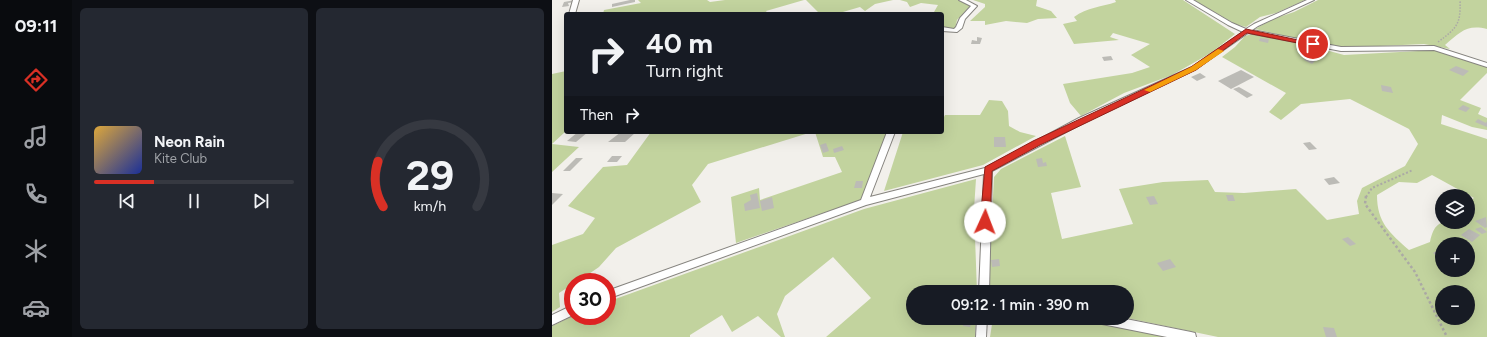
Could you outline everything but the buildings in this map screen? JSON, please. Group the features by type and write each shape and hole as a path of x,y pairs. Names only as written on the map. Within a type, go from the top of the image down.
{"street":[{"path":"573,12 576,0"},
{"path":"944,29 955,30 959,28 962,19 974,6 962,0"},
{"path":"1189,0 1230,24 1246,31 1341,49 1434,48 1487,65"},
{"path":"616,292 864,202 988,170 1082,120 1194,68 1246,31 1311,0"},
{"path":"864,202 890,134"},
{"path":"984,285 988,170"},
{"path":"552,320 564,314"},
{"path":"981,337 982,325"},
{"path":"1132,325 1191,337"}],"path":[{"path":"1434,48 1459,25 1460,0"},
{"path":"1413,170 1372,188 1366,195 1365,204 1415,272 1447,337"}],"green space":[{"path":"638,0 707,0 710,2 725,0 804,0 766,11 767,12 604,12 604,10 641,3"},
{"path":"806,0 893,0 875,4 865,11 860,7 843,12 818,12"},
{"path":"900,0 958,0 970,6 957,20 955,29 944,27 944,12 934,12 938,5 921,3 910,7 907,2"},
{"path":"973,0 1037,0 1036,6 1051,11 1057,18 1038,19 1027,23 1006,21 985,25 985,21 970,21 985,7 985,4"},
{"path":"1115,0 1183,0 1235,34 1211,53 1172,75 1124,93 1081,116 1070,103 1063,84 1132,73 1150,67 1131,55 1150,44 1113,33 1110,37 1119,40 1074,44 1063,24 1077,21 1074,17 1079,14 1089,9 1116,2"},
{"path":"1194,0 1305,0 1276,13 1260,17 1246,27 1235,24"},
{"path":"1318,0 1487,0 1487,29 1469,28 1464,30 1445,45 1450,49 1424,44 1358,47 1330,46 1255,29 1273,19 1294,12"},
{"path":"1252,34 1311,46 1344,55 1437,50 1487,67 1487,73 1460,100 1481,108 1478,114 1487,118 1487,130 1472,127 1442,115 1441,124 1487,139 1487,337 1218,337 1134,319 1134,285 988,285 994,177 1001,169 1065,136 1081,187 1051,193 1062,239 1133,224 1119,189 1163,182 1208,180 1215,192 1244,193 1296,189 1327,220 1359,214 1357,201 1362,188 1405,166 1418,144 1409,129 1350,99 1301,104 1281,120 1269,112 1286,93 1222,57 1235,47 1245,36","holes":["1432,175 1458,189 1475,189 1475,229 1435,228 1430,242 1409,250 1386,227 1379,213 1377,195 1399,182 1417,183"]},
{"path":"564,71 564,133 552,144 552,74"},
{"path":"989,100 1002,101 1008,111 1009,126 1020,132 1036,136 983,165 884,191 902,134 944,134 945,115 980,115"},
{"path":"650,134 806,134 708,164 692,185 701,202 616,248 599,267 590,273 564,273 564,290 559,293 560,307 552,312 552,245 583,234 595,218 568,206 603,167 627,165"},
{"path":"816,134 886,134 861,200 736,243 731,197 759,188 760,200 842,172 835,157 823,157"},
{"path":"552,144 579,147 552,172"},
{"path":"976,179 974,209 977,285 906,285 906,325 976,325 975,337 826,337 871,298 833,257 785,296 777,314 785,337 781,337 758,316 732,332 722,315 690,335 690,337 552,337 552,326 564,320 564,325 616,325 616,299 864,209"},
{"path":"992,325 1107,325 1165,337 990,337"}],"slow traffic":[{"path":"1147,90 1194,68 1220,51"}],"route":[{"path":"985,222 988,170 1036,143 1111,106 1194,68 1229,45 1246,31 1313,44"}]}
